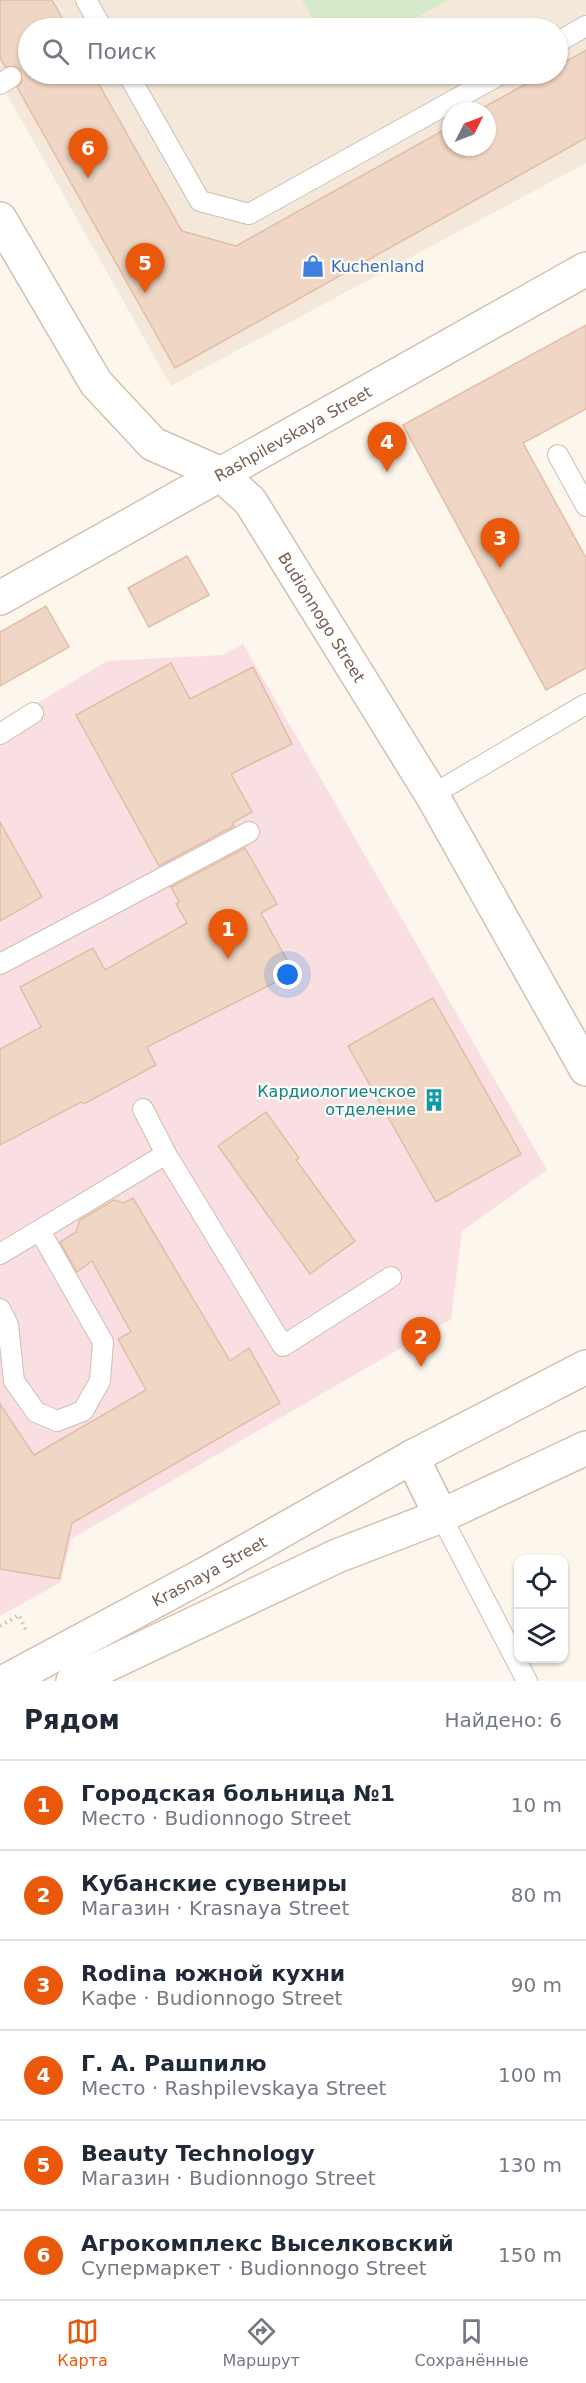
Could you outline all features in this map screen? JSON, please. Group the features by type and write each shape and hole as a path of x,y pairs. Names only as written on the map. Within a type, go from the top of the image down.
{"street":[{"name":"Budionnogo Street","path":"0,219 96,383 153,444 219,473 250,501 432,795 583,1056"},
{"name":"Rashpilevskaya Street","path":"0,598 586,269"},
{"name":"Krasnaya Street","path":"6,1681 209,1572 411,1457 586,1367"},
{"path":"73,1681 337,1556 441,1516 586,1448"},
{"path":"411,1457 441,1516"}],"lane":[{"path":"86,0 96,18"},
{"path":"568,36 586,26"},
{"path":"134,84 200,201 249,214 483,84"},
{"path":"558,455 586,506"},
{"path":"432,795 586,704"},
{"path":"0,734 33,713"},
{"path":"0,964 249,832"},
{"path":"143,1109 166,1154 283,1346 391,1277"},
{"path":"0,1254 166,1154"},
{"path":"0,1309 8,1325 14,1381 36,1412 57,1421 83,1411 100,1381 103,1342 40,1231"},
{"path":"441,1516 527,1681"}],"path":[{"path":"0,1626 18,1615"}],"shaded area":[{"path":"0,0 586,0 586,163 171,386 0,82"},
{"path":"243,644 547,1170 462,1231 451,1319 71,1539 61,1582 0,1616 0,726 107,661 223,655"}],"green space":[{"path":"302,0 448,0 415,18 312,18"}],"building":[{"path":"0,0 52,0 62,18 18,18 18,68 16,66 5,67 0,57"},
{"path":"586,50 586,138 175,368 17,87 20,84 99,84 182,231 236,246 442,131 442,156 496,156 496,102 493,102 526,84 568,84 568,60"},
{"path":"586,325 586,409 523,443 586,558 586,668 546,690 403,425"},
{"path":"187,556 209,595 149,627 128,588"},
{"path":"46,606 69,647 0,686 0,632"},
{"path":"171,663 190,699 253,667 292,744 231,774 252,812 232,823 234,826 159,866 76,715"},
{"path":"0,822 42,897 0,921"},
{"path":"245,848 277,904 261,913 294,973 147,1047 156,1065 84,1104 81,1102 0,1145 0,1049 41,1027 20,987 93,948 105,970 187,923 176,904 179,902 171,887"},
{"name":"Кардиологиечское отделение","path":"433,998 521,1154 436,1202 348,1046"},
{"path":"266,1112 299,1158 296,1160 355,1241 310,1274 218,1146"},
{"path":"133,1198 230,1361 249,1348 280,1403 72,1523 59,1579 0,1569 0,1404 34,1455 146,1390 118,1339 131,1332 92,1261 77,1272 60,1242 76,1232 80,1220 114,1200 124,1203"}],"place":[{"name":"Агрокомплекс Выселковский","path":"88,178"},
{"name":"Kuchenland","path":"313,266"},
{"name":"Beauty Technology","path":"145,293"},
{"name":"Г. А. Рашпилю","path":"387,472"},
{"name":"Rodina южной кухни","path":"500,568"},
{"name":"Городская больница №1","path":"228,959"},
{"name":"Кардиологиечское отделение","path":"434,1100"},
{"name":"Кубанские сувениры","path":"421,1367"}]}
